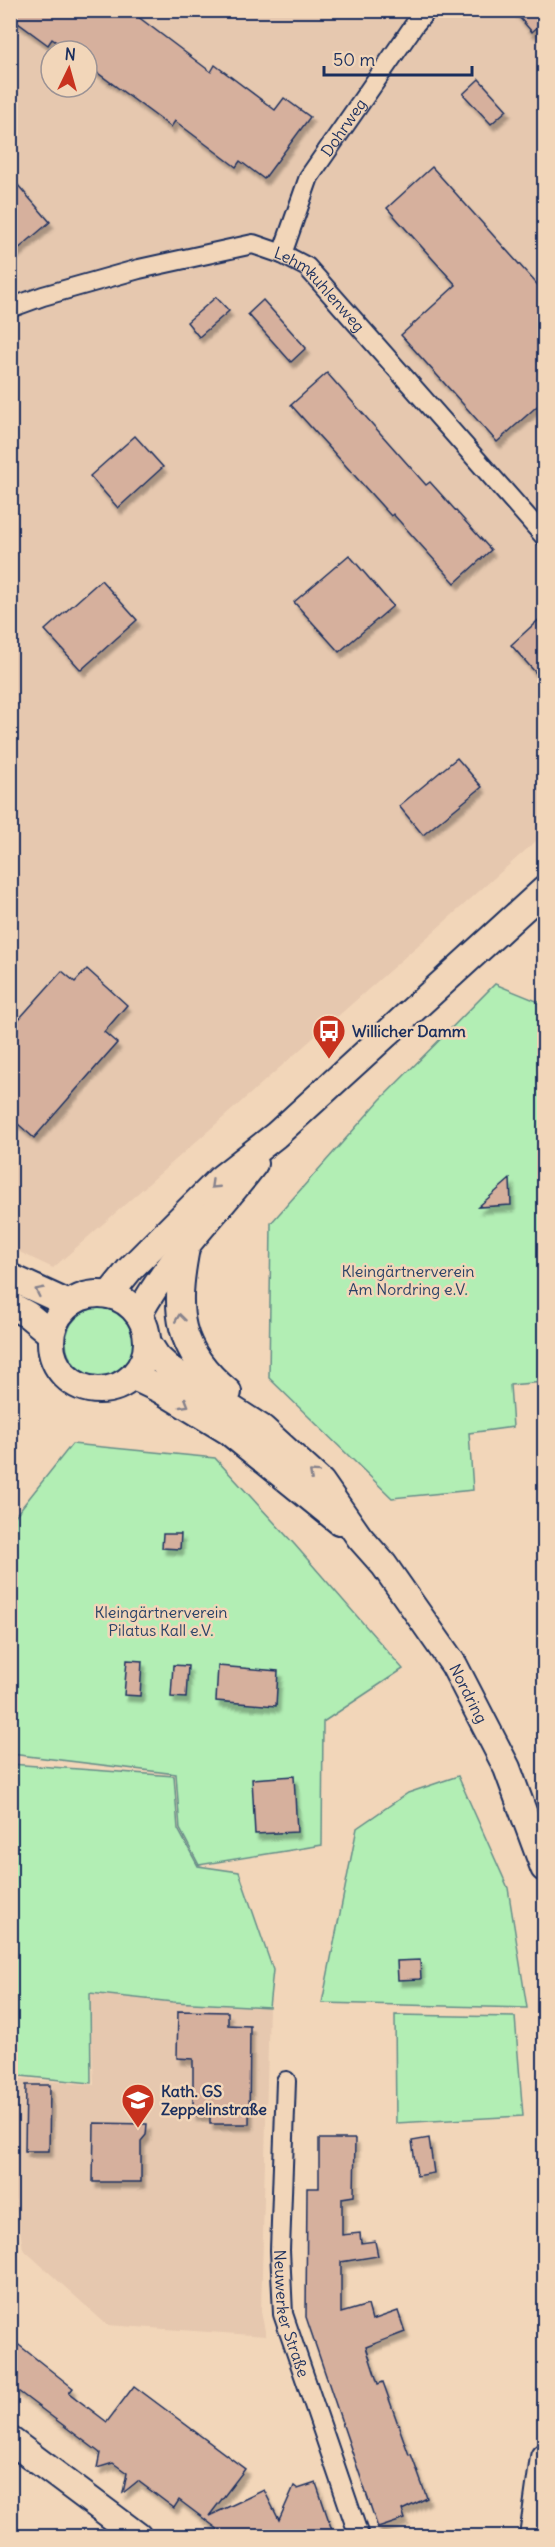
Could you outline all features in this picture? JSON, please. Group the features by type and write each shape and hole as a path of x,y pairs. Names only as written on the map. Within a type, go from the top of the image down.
{"main road":[{"path":"109,1295 130,1269 220,1179 276,1135 544,890"},
{"path":"139,1314 153,1288 186,1244 234,1190 276,1135"},
{"path":"186,1244 179,1308 180,1326 186,1341 202,1368 263,1429"},
{"path":"10,1277 69,1304"},
{"path":"94,1294 109,1295 120,1299 139,1314 146,1328 148,1343 141,1367 134,1377 121,1386 107,1390 91,1390 77,1385 64,1376 56,1364 51,1349 51,1334 55,1323 69,1304 81,1297 94,1294"},
{"path":"10,1305 28,1315 51,1334"},
{"name":"Nordring","path":"148,1343 157,1357 170,1369 263,1429 321,1482 360,1538 384,1565 454,1665 507,1768 544,1868"},
{"name":"Nordring","path":"134,1377 159,1389 228,1431 360,1538"},
{"path":"10,2440 138,2536"},
{"path":"533,2536 544,2457"}],"street":[{"name":"Dohrweg","path":"282,254 309,177 427,10"},
{"name":"Lehmkuhlenweg","path":"10,308 43,296 139,269 253,244 282,254 307,267 544,536"},
{"name":"Neuwerker Straße","path":"286,2081 280,2250 283,2314 359,2536"}],"shaded area":[{"path":"11,11 544,11 544,834 53,1268 11,1248"},
{"name":"Kath. GS Zeppelinstraße","path":"90,1993 173,2002 269,2007 261,2312 266,2336 107,2325 23,2249 11,2173 10,2078 94,2085"}],"green space":[{"name":"Kleingärtnerverein Am Nordring e.V.","path":"495,984 544,1004 544,1382 510,1385 513,1427 469,1433 473,1490 392,1498 269,1378 271,1223 380,1100"},
{"path":"100,1308 113,1311 124,1318 131,1329 134,1342 131,1355 124,1366 113,1373 100,1376 87,1373 76,1366 69,1355 66,1342 69,1329 76,1318 87,1311"},
{"name":"Kleingärtnerverein Pilatus Kall e.V.","path":"72,1444 215,1458 295,1545 403,1669 323,1722 322,1845 199,1865 180,1829 176,1774 11,1754 11,1521"},
{"path":"10,1764 174,1776 178,1829 198,1866 239,1872 273,1970 269,2007 173,2002 90,1993 91,2083 11,2075"},
{"path":"458,1776 508,1888 527,2008 322,2003 357,1828 408,1793"},
{"path":"395,2015 515,2017 523,2116 396,2123"}],"building":[{"path":"10,10 129,10 211,72 215,65 275,110 284,98 310,117 264,179 240,161 236,167 175,121 171,127 99,74 99,39 40,39 10,17"},
{"path":"513,10 544,10 544,21 532,32"},
{"path":"479,79 507,110 491,124 463,94"},
{"path":"432,167 544,292 544,400 497,442 401,335 456,285 387,208"},
{"path":"10,176 50,222 10,256"},
{"path":"216,297 229,311 199,337 187,322"},
{"path":"263,300 306,348 291,362 248,314"},
{"path":"327,373 426,485 430,482 491,550 455,583 291,405"},
{"path":"135,436 163,467 118,508 90,476"},
{"path":"349,555 393,606 339,652 294,602"},
{"path":"101,580 137,620 81,670 45,630"},
{"path":"544,615 544,682 511,645"},
{"path":"457,758 482,787 423,835 399,806"},
{"path":"87,969 127,1005 104,1032 117,1043 34,1138 10,1117 10,1029 62,971 75,982"},
{"path":"510,1179 511,1205 478,1207"},
{"path":"163,1534 181,1534 180,1549 162,1548"},
{"path":"127,1660 142,1661 140,1696 124,1695"},
{"path":"173,1665 188,1666 186,1698 171,1697"},
{"path":"218,1666 278,1671 276,1706 216,1701"},
{"path":"294,1776 297,1832 255,1834 252,1779"},
{"path":"420,1960 421,1979 398,1980 397,1961"},
{"path":"178,2011 228,2012 228,2025 250,2026 249,2124 210,2124 210,2115 193,2115 193,2059 177,2058"},
{"path":"26,2085 50,2085 49,2151 25,2151"},
{"path":"94,2123 147,2124 146,2135 141,2141 141,2182 93,2182"},
{"path":"429,2138 434,2173 417,2176 412,2141"},
{"path":"319,2139 355,2139 354,2196 342,2198 342,2235 360,2233 361,2243 375,2241 378,2256 341,2262 341,2313 368,2305 372,2320 398,2311 405,2332 366,2347 378,2384 383,2382 427,2498 402,2510 405,2519 378,2528 306,2317 307,2188 319,2188"},
{"path":"10,2338 73,2388 69,2393 107,2422 134,2386 245,2469 209,2516 264,2490 279,2520 294,2486 298,2489 316,2483 334,2536 227,2536 179,2500 174,2508 138,2481 123,2493 127,2473 113,2463 97,2468 100,2453 10,2385"}],"place":[{"name":"Willicher Damm","path":"329,1060"},
{"name":"Kath. GS Zeppelinstraße","path":"138,2129"}]}
